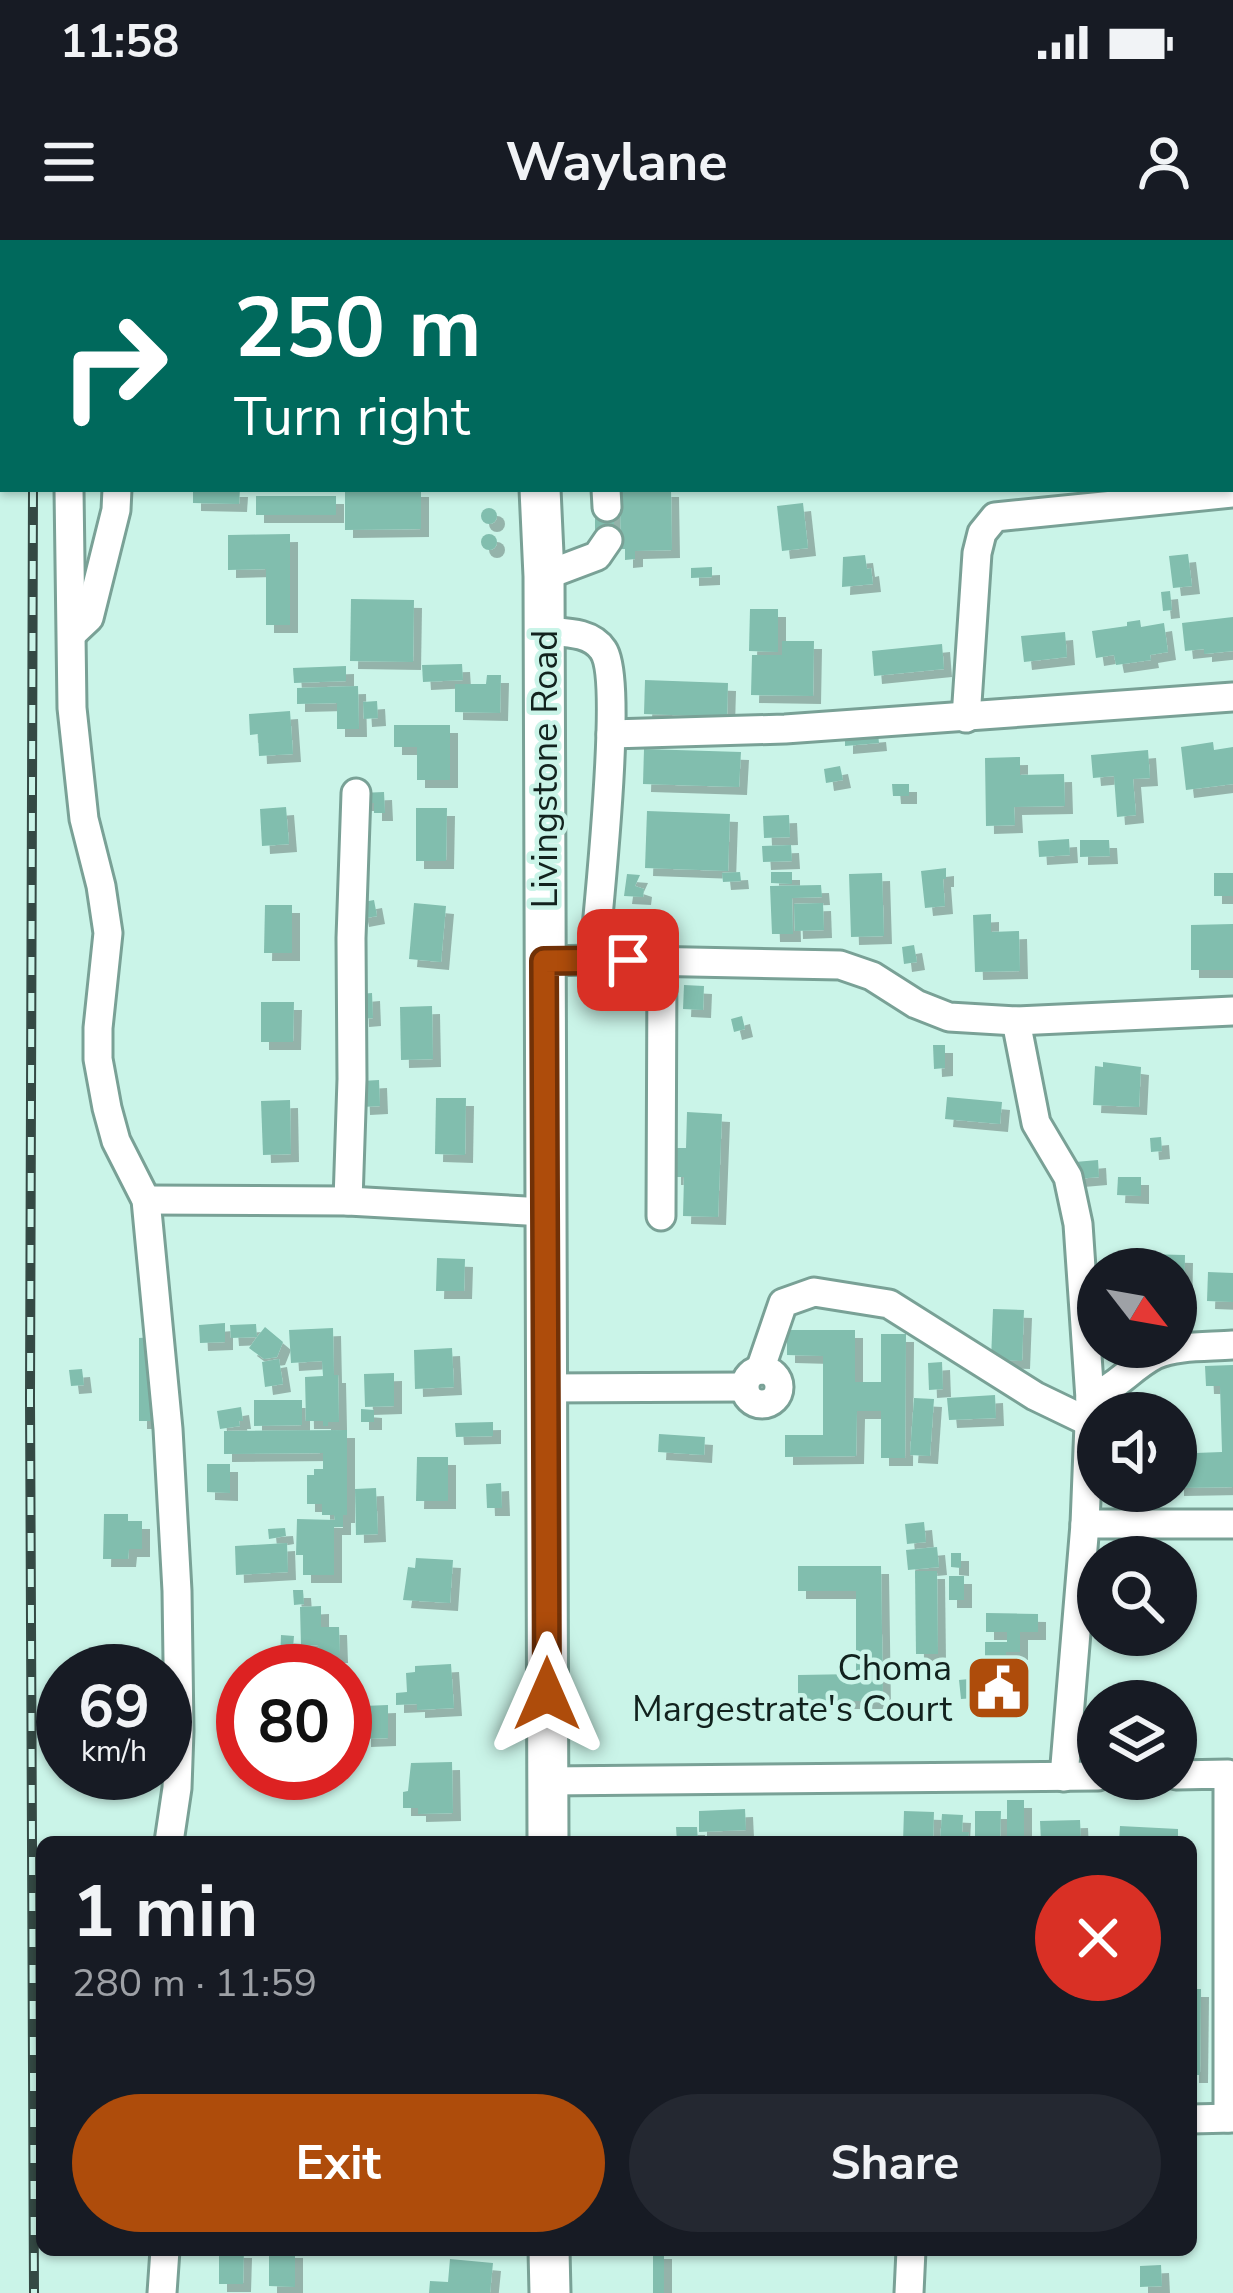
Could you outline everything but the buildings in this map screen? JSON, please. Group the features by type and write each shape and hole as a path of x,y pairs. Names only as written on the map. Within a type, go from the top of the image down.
{"highway":[{"name":"Livingstone Road","path":"540,492 548,1836"},
{"path":"549,2256 550,2293"}],"street":[{"path":"69,492 73,708 84,819 108,933 98,1059 116,1141 146,1200 168,1429 177,1591 178,1760 170,1836"},
{"path":"72,634 89,618 117,492"},
{"path":"966,718 977,553 987,523 995,517 1233,493"},
{"path":"544,576 597,556 608,540"},
{"path":"543,632 584,634 604,651 611,680 594,960"},
{"path":"611,734 785,729 1233,697"},
{"path":"349,1202 356,794"},
{"path":"544,961 840,965 872,976 916,1004 949,1017 1016,1021 1233,1011"},
{"path":"661,1216 662,961"},
{"path":"1016,1021 1036,1124 1068,1177 1073,1197 1088,1392"},
{"path":"146,1200 349,1202 545,1212"},
{"path":"546,1388 752,1378 783,1303 814,1292 889,1304 1036,1396 1077,1407"},
{"path":"1106,1392 1154,1355 1233,1345"},
{"path":"1064,1777 1085,1512"},
{"path":"1085,1524 1233,1524"},
{"path":"1197,1775 1228,1774 1230,2118 1197,2119"},
{"path":"548,1781 1077,1777"},
{"path":"162,2293 165,2256"},
{"path":"909,2293 911,2256"}],"railway":[{"path":"33,492 34,2293"}],"place":[{"name":"Choma Margestrate's Court","path":"999,1688"}],"route":[{"path":"547,1694 544,961 628,960"}]}
